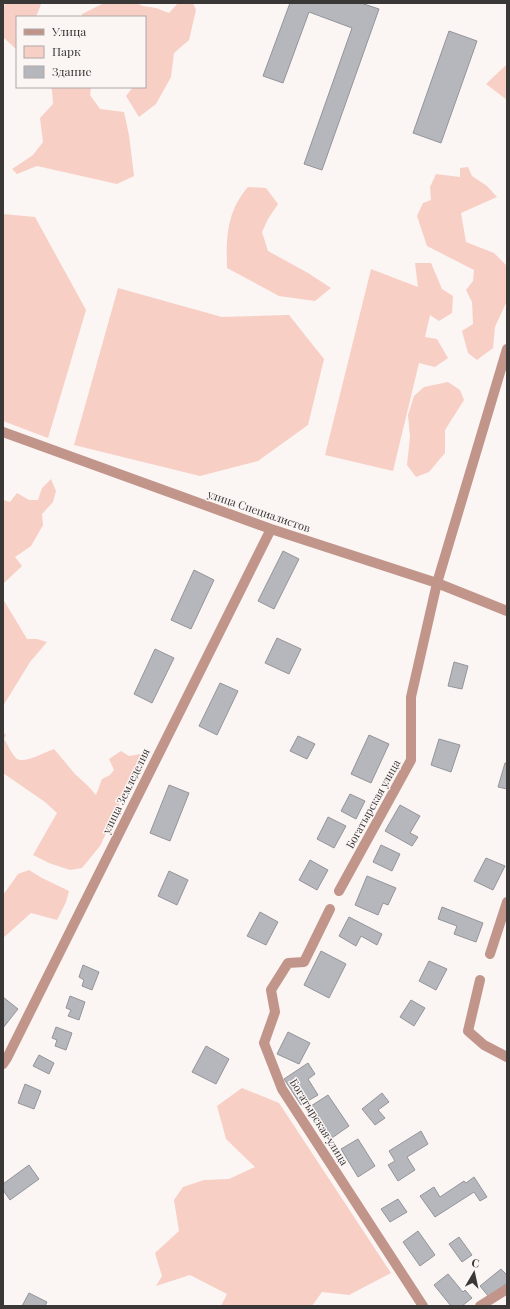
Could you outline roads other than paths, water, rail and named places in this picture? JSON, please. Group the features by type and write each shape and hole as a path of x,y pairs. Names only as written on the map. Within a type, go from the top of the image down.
{"street":[{"name":"Богатырская улица","path":"339,891 411,760 411,697 437,583 507,349"},
{"name":"улица Специалистов","path":"3,432 270,529 437,583 507,611"},
{"name":"улица Земледелия","path":"3,1064 270,529"},
{"path":"490,954 507,902"},
{"name":"Богатырская улица","path":"330,909 304,962 288,963 271,990 275,1012 264,1043 282,1089 423,1306"},
{"path":"480,980 468,1031 484,1045 507,1057"},
{"path":"480,1306 507,1289"}]}
